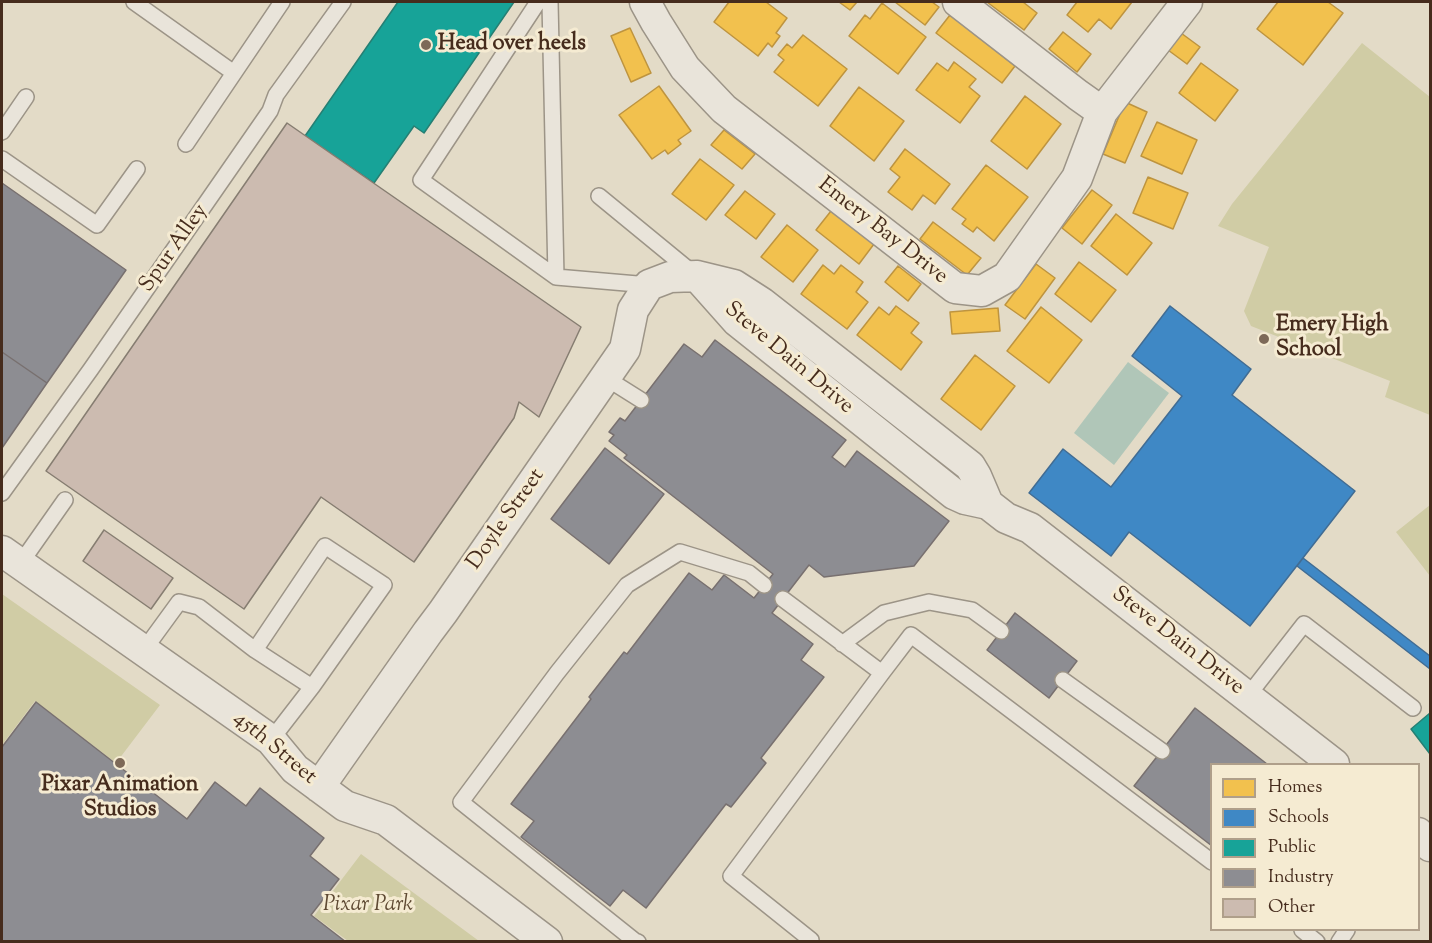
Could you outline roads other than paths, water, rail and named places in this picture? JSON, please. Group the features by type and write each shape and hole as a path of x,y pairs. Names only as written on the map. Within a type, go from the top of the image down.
{"street":[{"name":"Emery Bay Drive","path":"645,2 685,68 724,110 955,288 982,291 1007,277 1077,178 1102,112 1187,2"},
{"path":"958,2 1102,112"},
{"path":"649,285 670,277 697,276"},
{"name":"Steve Dain Drive","path":"697,276 737,321 954,494 988,504 1006,518 1030,528 1331,763"},
{"name":"Doyle Street","path":"319,787 625,350 633,310 649,285"},
{"name":"45th Street","path":"11,557 271,740 295,769 345,806 386,820 547,942"},
{"path":"1420,834 1431,846"}],"lane":[{"path":"134,2 234,73"},
{"path":"186,144 282,2"},
{"name":"Spur Alley","path":"2,493 238,158 270,111 276,95 343,2"},
{"path":"538,2 421,180 556,277 649,285"},
{"path":"550,2 556,277"},
{"path":"2,132 26,97"},
{"path":"2,159 97,225 137,169"},
{"path":"599,196 697,276"},
{"path":"606,378 641,400"},
{"path":"11,557 65,500"},
{"path":"255,650 325,546 384,585 312,687 271,740"},
{"path":"638,942 461,802 627,585 680,552 749,573 764,585"},
{"path":"783,599 882,673"},
{"path":"144,650 179,602 199,607 255,650 312,687"},
{"path":"842,644 884,613 929,602 972,610 1001,631"},
{"path":"1247,697 1304,624 1413,708"},
{"path":"811,942 812,940 732,876 911,635 1210,860"},
{"path":"1063,680 1162,751"},
{"path":"1303,931 1317,942"}],"place":[{"name":"Head over heels","path":"426,45"},
{"name":"Emery High School","path":"1264,339"},
{"name":"Pixar Animation Studios","path":"120,763"}],"park label":[{"name":"Pixar Park","path":"368,906"}]}
